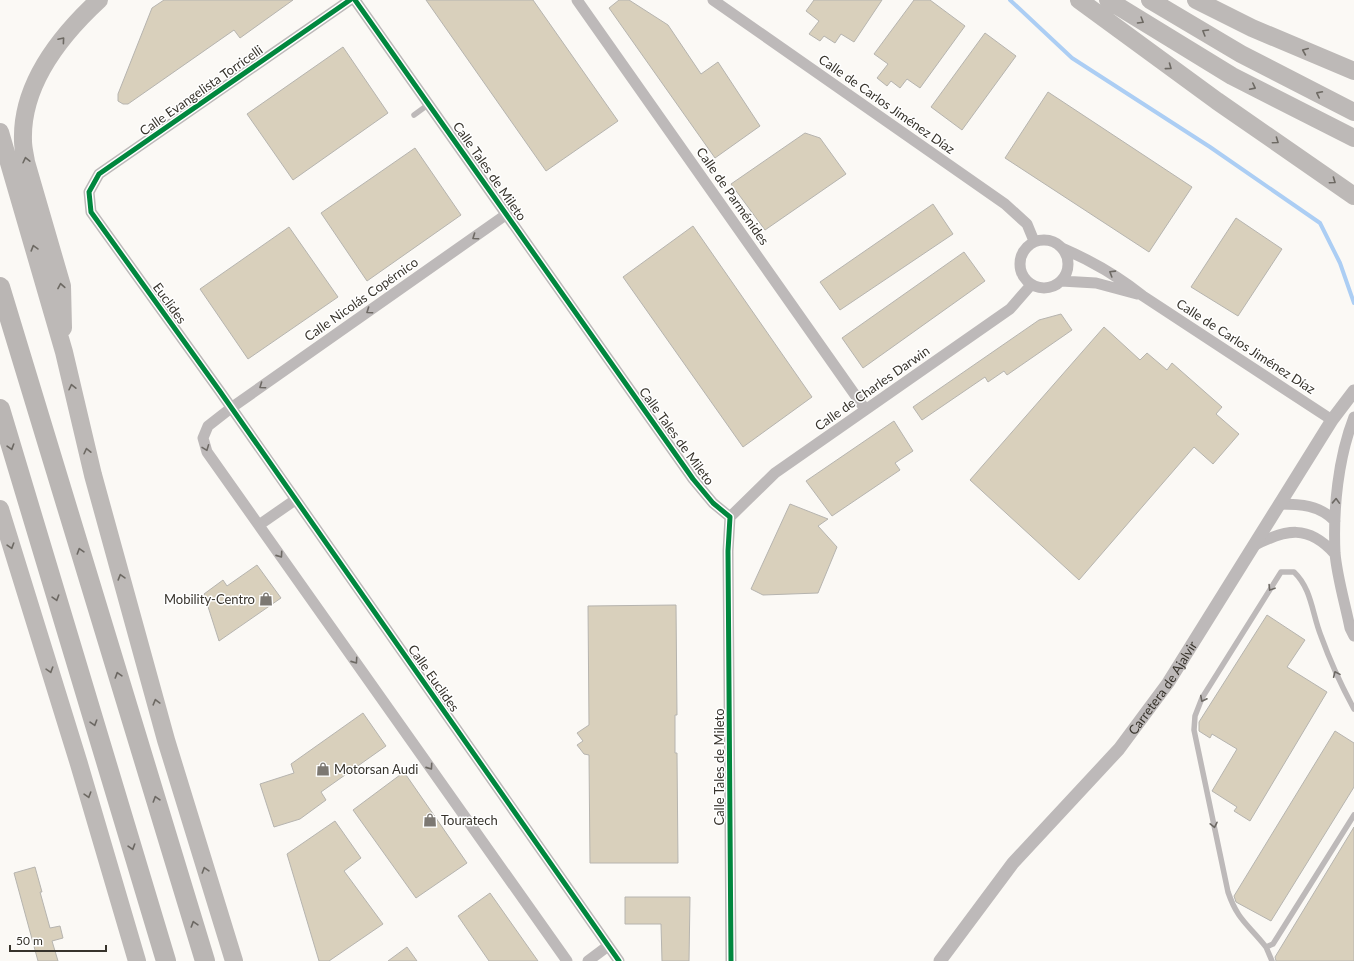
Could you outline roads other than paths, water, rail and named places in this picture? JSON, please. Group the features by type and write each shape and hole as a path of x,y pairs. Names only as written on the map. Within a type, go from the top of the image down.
{"highway":[{"path":"64,352 62,286 26,162 22,142 25,112 36,81 54,50 85,13 99,0"},
{"path":"1079,0 1204,91 1354,196"},
{"path":"1108,0 1232,76 1354,138"},
{"path":"1150,0 1241,54 1354,112"},
{"path":"1196,0 1252,28 1354,71"},
{"path":"0,132 64,352 93,475 164,732 234,961"},
{"path":"0,287 205,961"},
{"path":"0,410 166,961"},
{"path":"0,509 79,764 137,961"}],"street":[{"name":"Calle Evangelista Torricelli","path":"91,212 89,192 99,174 350,0"},
{"name":"Calle Tales de Mileto","path":"355,0 693,479 713,503 730,517 728,558 731,961"},
{"name":"Calle de Parménides","path":"577,0 865,409"},
{"name":"Calle de Carlos Jiménez Díaz","path":"713,0 892,123 1005,204 1027,224 1034,242"},
{"name":"Euclides","path":"91,212 231,408"},
{"name":"Calle Nicolás Copérnico","path":"231,408 507,214"},
{"path":"1044,240 1054,242 1062,248 1068,259 1067,271 1061,281 1052,287 1041,288 1031,285 1024,277 1020,268 1021,257 1026,248 1034,242 1044,240"},
{"name":"Calle de Carlos Jiménez Díaz","path":"1062,248 1101,266 1122,279 1144,296 1332,420"},
{"name":"Calle de Carlos Jiménez Díaz","path":"1061,281 1096,283 1144,296"},
{"name":"Calle de Charles Darwin","path":"730,517 775,473 1010,309 1031,285"},
{"name":"Carretera de Ajalvir","path":"940,961 1013,863 1119,749 1168,683 1332,420 1354,391"},
{"path":"231,408 208,426 203,438 207,452 567,961"},
{"name":"Calle Euclides","path":"231,408 619,961"},
{"path":"1354,417 1336,485 1335,521 1335,554 1350,628 1354,636"},
{"path":"259,525 295,500"},
{"path":"1280,504 1316,507 1328,514 1335,521"},
{"path":"1270,519 1274,527 1282,533"},
{"path":"1253,546 1282,533 1304,532 1326,543 1335,554"},
{"path":"588,961 608,946"}],"lane":[{"path":"414,115 429,104"},
{"path":"1272,961 1266,947 1245,925 1234,908 1228,892 1194,730 1195,716 1202,698 1281,572 1294,572 1306,588 1320,635 1337,677 1354,709"},
{"path":"1266,947 1273,944 1354,815"}],"waterway":[{"path":"1010,0 1072,58 1210,147 1320,223 1340,263 1354,303"}],"place":[{"name":"Mobility-Centro","path":"266,599"},
{"name":"Motorsan Audi","path":"323,769"},
{"name":"Touratech","path":"430,820"}]}
